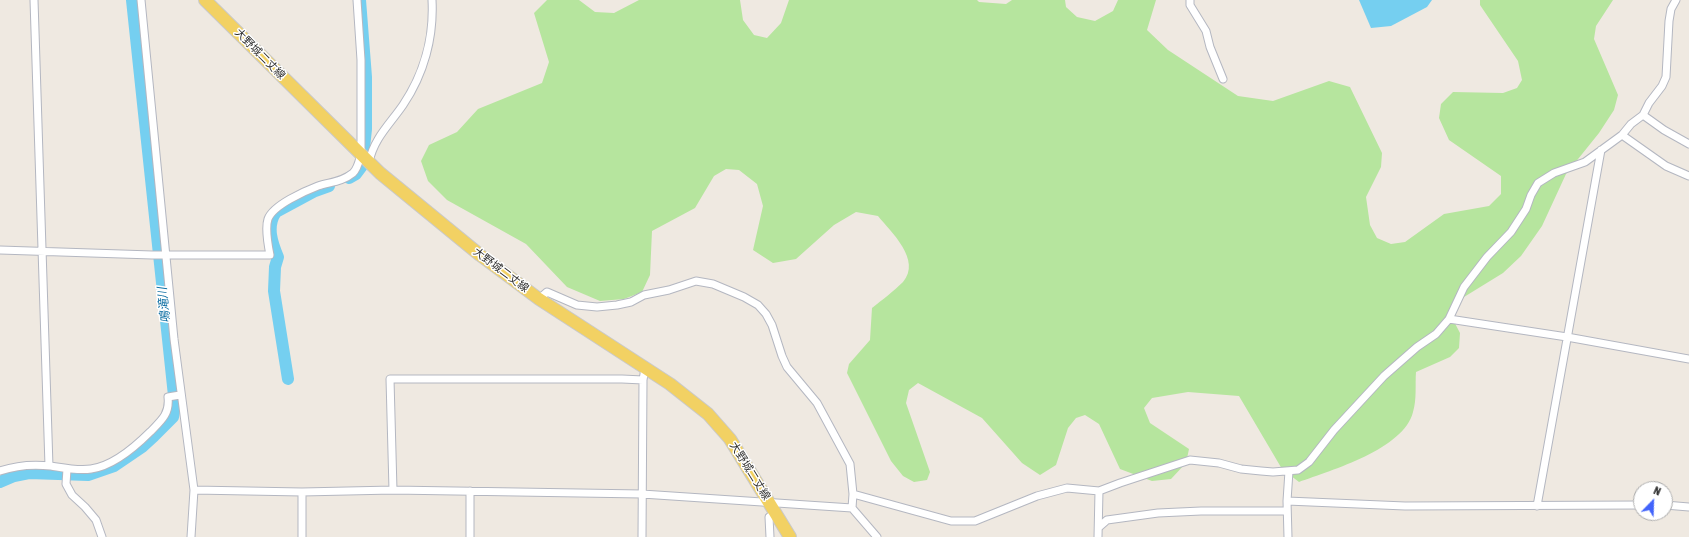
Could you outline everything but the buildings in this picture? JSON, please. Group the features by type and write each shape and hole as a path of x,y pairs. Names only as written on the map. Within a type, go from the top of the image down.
{"main road":[{"name":"大野城二丈線","path":"205,0 380,173 480,255 539,299 694,402 720,426 730,439 770,502 790,537"}],"street":[{"path":"34,0 49,466"},
{"path":"141,0 180,395 194,490 191,537"},
{"path":"357,0 365,158"},
{"path":"0,250 152,255 270,255 267,236 268,219 274,209 307,191 319,186 338,182 352,173 372,150 377,139 402,106 418,79 428,46 432,18 432,0"},
{"path":"1190,0 1190,5 1206,31 1210,47 1223,78"},
{"path":"854,494 951,521 962,522 975,521 1037,496 1067,488 1099,491 1190,460 1219,463 1241,469 1261,472 1298,470 1309,462 1349,412 1384,376 1436,334 1449,319 1464,287 1487,256 1511,232 1526,209 1531,195 1538,183 1554,173 1585,162 1622,135 1631,124 1644,115 1649,103 1662,86 1666,77 1669,21 1671,9 1676,0"},
{"path":"1644,115 1664,130 1689,144"},
{"path":"1622,135 1666,166 1689,176"},
{"path":"1537,506 1601,150"},
{"path":"539,299 547,292 577,305 597,307 617,306 630,302 644,295 669,290 696,281 718,286 744,297 758,305 766,314 772,325 787,367 817,403 850,464 854,494 852,508"},
{"path":"1449,319 1567,336 1689,359"},
{"path":"642,537 643,380 645,368"},
{"path":"393,490 390,379 643,380"},
{"path":"0,471 20,465 90,470 111,462 122,456 139,443 166,414 169,406 168,396 180,395"},
{"path":"67,469 66,484 72,495 86,507 96,520 102,537"},
{"path":"1288,537 1287,501 1289,471"},
{"path":"194,490 302,492 393,490 642,494 770,502 852,508 877,537"},
{"path":"1098,537 1099,491"},
{"path":"302,492 302,537"},
{"path":"470,492 470,537"},
{"path":"1287,501 1405,506 1633,505"},
{"path":"1673,506 1689,507"},
{"path":"1099,527 1107,520 1158,513 1201,511 1287,511"},
{"path":"770,537 769,516 776,513"}],"green space":[{"path":"547,0 579,0 595,12 614,13 639,0 740,0 743,20 754,35 767,38 781,23 789,0 977,0 979,2 1006,4 1012,0 1065,0 1066,7 1077,17 1095,21 1113,11 1118,0 1156,0 1147,30 1168,50 1238,96 1273,101 1329,81 1350,87 1382,153 1381,167 1366,197 1370,225 1377,238 1391,244 1405,242 1444,214 1489,206 1501,194 1501,176 1449,140 1439,118 1441,104 1453,92 1503,93 1517,88 1522,80 1518,61 1480,5 1480,0 1613,0 1596,26 1594,39 1618,95 1614,110 1599,133 1566,174 1542,226 1521,256 1503,273 1451,305 1450,314 1460,333 1459,348 1450,357 1416,372 1413,412 1407,425 1396,437 1382,447 1347,464 1299,482 1282,469 1239,396 1188,392 1152,398 1144,408 1150,423 1189,449 1186,463 1171,479 1152,481 1120,469 1099,424 1085,415 1076,418 1068,428 1056,465 1040,475 1022,463 982,418 918,383 909,390 906,403 930,472 927,480 914,482 903,476 891,461 847,373 849,364 870,340 872,308 903,282 908,274 909,265 907,256 897,238 878,216 856,212 834,225 796,259 773,263 753,250 763,206 757,184 739,170 726,169 714,176 695,208 652,231 650,275 642,292 624,299 600,301 567,287 526,244 447,200 428,181 421,161 429,145 457,132 478,109 542,83 549,62 534,13"}],"water":[{"path":"1359,0 1432,0 1427,7 1391,26 1371,28"}],"waterway":[{"name":"鳴滝川","path":"0,482 14,476 29,473 88,475 114,466 142,447 173,417 175,405 132,0"},
{"path":"349,178 356,174 362,166 366,129 366,77 360,0"},
{"path":"288,379 274,291 275,267 278,257 272,240 271,223 276,212 315,191 329,186"}]}
